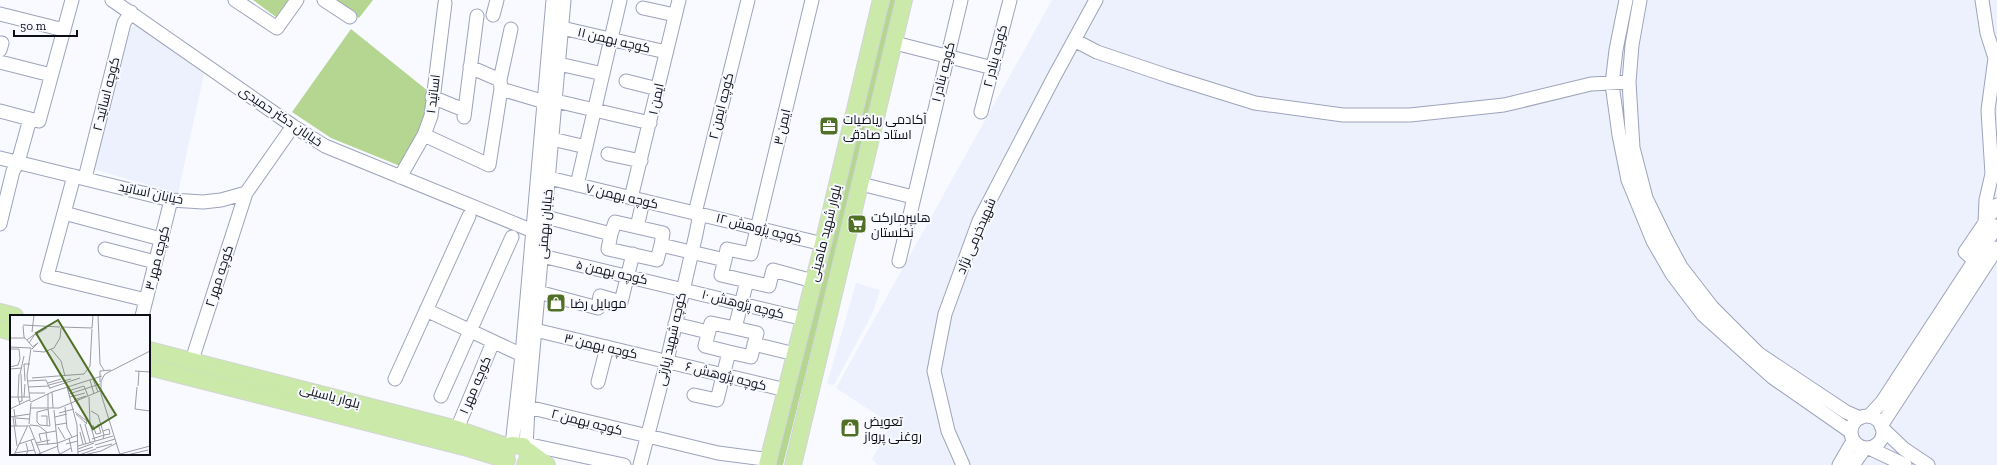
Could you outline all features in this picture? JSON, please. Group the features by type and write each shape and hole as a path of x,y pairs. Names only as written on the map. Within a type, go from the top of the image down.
{"main road":[{"name":"بلوار شهید ماهینی","path":"765,460 786,390 814,281 881,0"},
{"name":"بلوار شهید ماهینی","path":"793,465 904,0"},
{"path":"0,312 11,315"},
{"path":"0,329 10,332"},
{"name":"بلوار یاسینی","path":"150,350 457,429 547,465"},
{"name":"بلوار یاسینی","path":"150,367 464,447 518,453"}],"street":[{"path":"0,111 39,121 72,0"},
{"name":"خیابان دکتر حمیدی","path":"112,0 293,126 325,146 533,231"},
{"path":"235,0 276,28 297,0"},
{"path":"324,0 350,17"},
{"path":"493,15 497,0"},
{"name":"خیابان بهمنی","path":"518,453 528,407 546,217 552,139 550,102 553,0"},
{"name":"خیابان بهمنی","path":"518,453 522,355 533,231 550,102 559,64 564,0"},
{"name":"ایمن ۱","path":"637,227 637,200 641,162 679,0"},
{"name":"کوچه ایمن ۲","path":"695,213 748,0"},
{"name":"ایمن ۳","path":"725,260 727,249 751,254 812,0"},
{"name":"کوچه بنادر ۱","path":"899,261 961,0"},
{"name":"کوچه بنادر ۲","path":"981,112 1010,0"},
{"name":"شهیدخرمی نژاد","path":"963,465 948,431 934,371 945,314 979,221 1096,0"},
{"path":"1626,0 1616,50 1612,84 1619,135 1628,180 1653,241 1677,271"},
{"path":"1640,0 1632,45 1629,82 1633,148 1646,198 1677,271 1703,315 1775,372 1852,437 1858,446 1867,448 1905,465"},
{"path":"1982,0 1987,34 1994,58 1988,110 1992,174 1986,200 1991,224"},
{"path":"577,185 611,39 617,1"},
{"name":"اساتید ۱","path":"400,177 424,135 431,116 432,97 445,3"},
{"path":"643,8 675,15"},
{"name":"کوچه اساتید ۲","path":"131,12 124,23 79,177 64,213 47,276 146,300"},
{"path":"0,14 64,30"},
{"path":"432,97 464,113 477,16"},
{"name":"کوچه بهمن ۱۱","path":"562,28 666,52"},
{"path":"424,135 489,165 511,29"},
{"path":"1074,40 1098,52 1255,103 1343,115 1410,115 1504,105 1591,84 1629,82"},
{"path":"895,42 993,68"},
{"path":"0,43 2,43 0,50"},
{"path":"0,62 51,75"},
{"path":"559,64 603,74"},
{"path":"470,67 501,84 550,102 594,110 650,123"},
{"path":"626,81 658,89"},
{"path":"0,224 3,196 18,162 30,119"},
{"path":"246,193 293,126"},
{"path":"552,139 586,147"},
{"path":"608,154 641,162"},
{"name":"خیابان اساتید","path":"0,158 172,200 202,202 221,200 246,193"},
{"name":"کوچه بهمن ۷","path":"549,178 695,213"},
{"path":"861,184 913,197"},
{"name":"کوچه مهر ۲","path":"192,360 246,193"},
{"name":"کوچه مهر ۳","path":"142,315 172,200"},
{"path":"1853,465 1867,448 1877,444 1882,437 1881,427 1978,264 1997,204"},
{"path":"64,213 161,239"},
{"name":"کوچه پژوهش ۱۲","path":"695,213 823,244"},
{"name":"کوچه شهید زیارتی","path":"640,465 667,361 699,219 695,213"},
{"path":"395,379 469,216"},
{"path":"546,217 611,234"},
{"path":"615,222 637,227 663,233 657,260 608,249 615,222"},
{"path":"441,396 512,237"},
{"path":"661,245 725,260 721,275 769,286 773,270 814,281"},
{"path":"1839,465 1852,437 1853,424 1865,417 1882,402 1978,264 1997,248"},
{"path":"105,249 155,262"},
{"path":"538,292 598,308 600,296 621,302 633,254"},
{"name":"کوچه بهمن ۵","path":"542,256 682,289"},
{"path":"735,328 747,281"},
{"name":"کوچه پژوهش ۱۰","path":"682,289 804,318"},
{"path":"426,310 522,355"},
{"path":"675,324 735,328 757,334 751,357 705,346 709,327"},
{"name":"کوچه بهمن ۳","path":"535,330 667,361"},
{"name":"کوچه مهر ۱","path":"457,429 493,342"},
{"path":"754,344 795,354"},
{"path":"598,382 607,347"},
{"path":"694,396 717,400 729,352"},
{"name":"کوچه پژوهش ۶","path":"667,361 786,390"},
{"path":"1775,372 1846,412 1877,420 1881,427 1904,449 1928,465"},
{"name":"کوچه بهمن ۲","path":"528,407 718,453 765,460"},
{"path":"518,453 624,465"}],"shaded area":[{"path":"1052,0 1997,0 1997,465 878,465 872,459 891,424 836,388"},
{"path":"136,24 204,74 178,193 96,170 94,164 127,31"},
{"path":"856,283 880,290 874,310 834,385 827,384"}],"green space":[{"path":"253,0 288,0 276,17"},
{"path":"333,0 373,0 359,18"},
{"path":"890,0 898,0 783,465 776,465"},
{"path":"351,29 428,91 424,120 400,166 331,138 292,112"}],"place":[{"name":"آکادمی ریاضیات استاد صادقی","path":"829,126"},
{"name":"هایپرمارکت نخلستان","path":"857,224"},
{"name":"موبایل رضا","path":"556,303"},
{"name":"تعویض روغنی پرواز","path":"850,428"}]}
